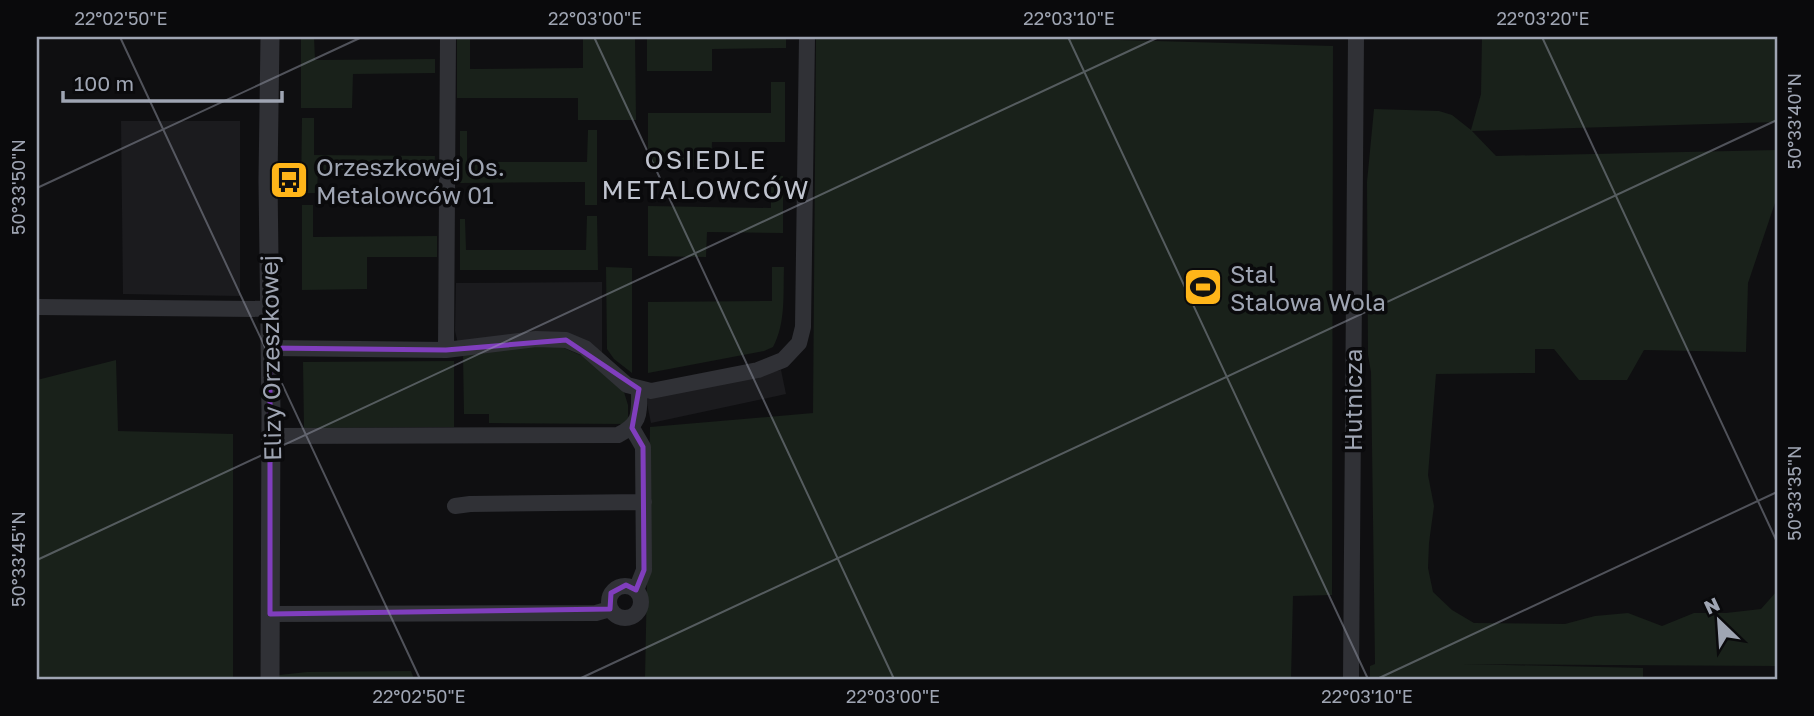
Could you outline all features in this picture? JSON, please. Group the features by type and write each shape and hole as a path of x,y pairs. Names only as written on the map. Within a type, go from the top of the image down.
{"street":[{"name":"Elizy Orzeszkowej","path":"270,679 268,167 271,37"},
{"path":"446,350 448,37"},
{"path":"270,348 446,350 536,339 566,340 585,348 627,385 651,391 758,370 783,360 799,343 803,327 807,37"},
{"name":"Hutnicza","path":"1351,679 1356,37"},
{"path":"37,307 270,309"},
{"path":"271,436 618,435 632,428 639,416 639,389"},
{"path":"632,428 643,447 644,570 636,590"},
{"path":"455,506 644,502"},
{"path":"626,586 636,590 641,599 636,614 622,618 610,609 609,598 615,589 626,586"},
{"path":"270,614 583,614 610,609"}],"highlighted area":[{"path":"566,340 639,389 632,428 643,447 644,570 636,590 626,585 611,593 610,609 270,614 270,348 446,350"}],"shaded area":[{"path":"301,37 314,37 315,60 435,59 435,73 353,74 352,108 301,108"},
{"path":"583,37 635,37 636,120 578,120 578,98 457,98 457,38 470,38 470,69 583,68"},
{"path":"647,37 786,37 786,48 712,49 712,71 647,71"},
{"path":"816,37 1083,37 1333,46 1332,595 1293,596 1291,679 645,679 650,427 813,413"},
{"path":"1482,37 1777,37 1777,122 1472,131 1496,156 1777,150 1777,197 1748,283 1746,352 1644,350 1627,380 1579,380 1554,349 1535,349 1535,373 1436,374 1428,475 1434,506 1428,568 1433,592 1452,610 1474,623 1565,624 1595,616 1628,613 1662,626 1694,613 1761,609 1777,591 1777,666 1462,664 1643,668 1643,679 1370,679 1370,666 1375,664 1367,182 1374,109 1439,111 1452,115 1471,130 1481,94"},
{"path":"771,82 785,82 785,142 712,142 711,167 648,167 648,113 771,113"},
{"path":"302,118 314,118 314,155 435,156 434,170 318,170 317,193 301,193"},
{"path":"121,121 240,121 240,296 123,294"},
{"path":"588,130 597,130 597,205 585,205 585,182 460,183 460,131 467,131 467,162 587,162"},
{"path":"771,176 783,176 783,233 707,232 706,257 648,256 648,206 771,208"},
{"path":"302,205 313,205 313,237 437,236 437,257 367,257 367,289 302,290"},
{"path":"587,216 597,216 598,270 460,270 460,219 465,219 466,250 586,250"},
{"path":"606,267 632,268 632,373 614,359 607,349"},
{"path":"772,267 784,267 782,318 773,347 648,373 648,302 772,301"},
{"path":"602,282 602,363 566,340 459,348 455,331 456,283"},
{"path":"539,345 564,348 587,358 624,392 628,405 628,424 489,423 489,414 464,414 463,353"},
{"path":"116,360 118,431 233,434 233,679 37,679 37,380"},
{"path":"454,361 454,427 304,428 303,362"},
{"path":"781,370 786,394 651,423 646,399"},
{"path":"411,671 414,679 242,679 307,672"}],"place":[{"name":"Orzeszkowej Os. Metalowców 01","path":"289,180"},
{"name":"Stal Stalowa Wola","path":"1203,287"}],"district":[{"name":"OSIEDLE METALOWCÓW","path":"706,174"}]}
